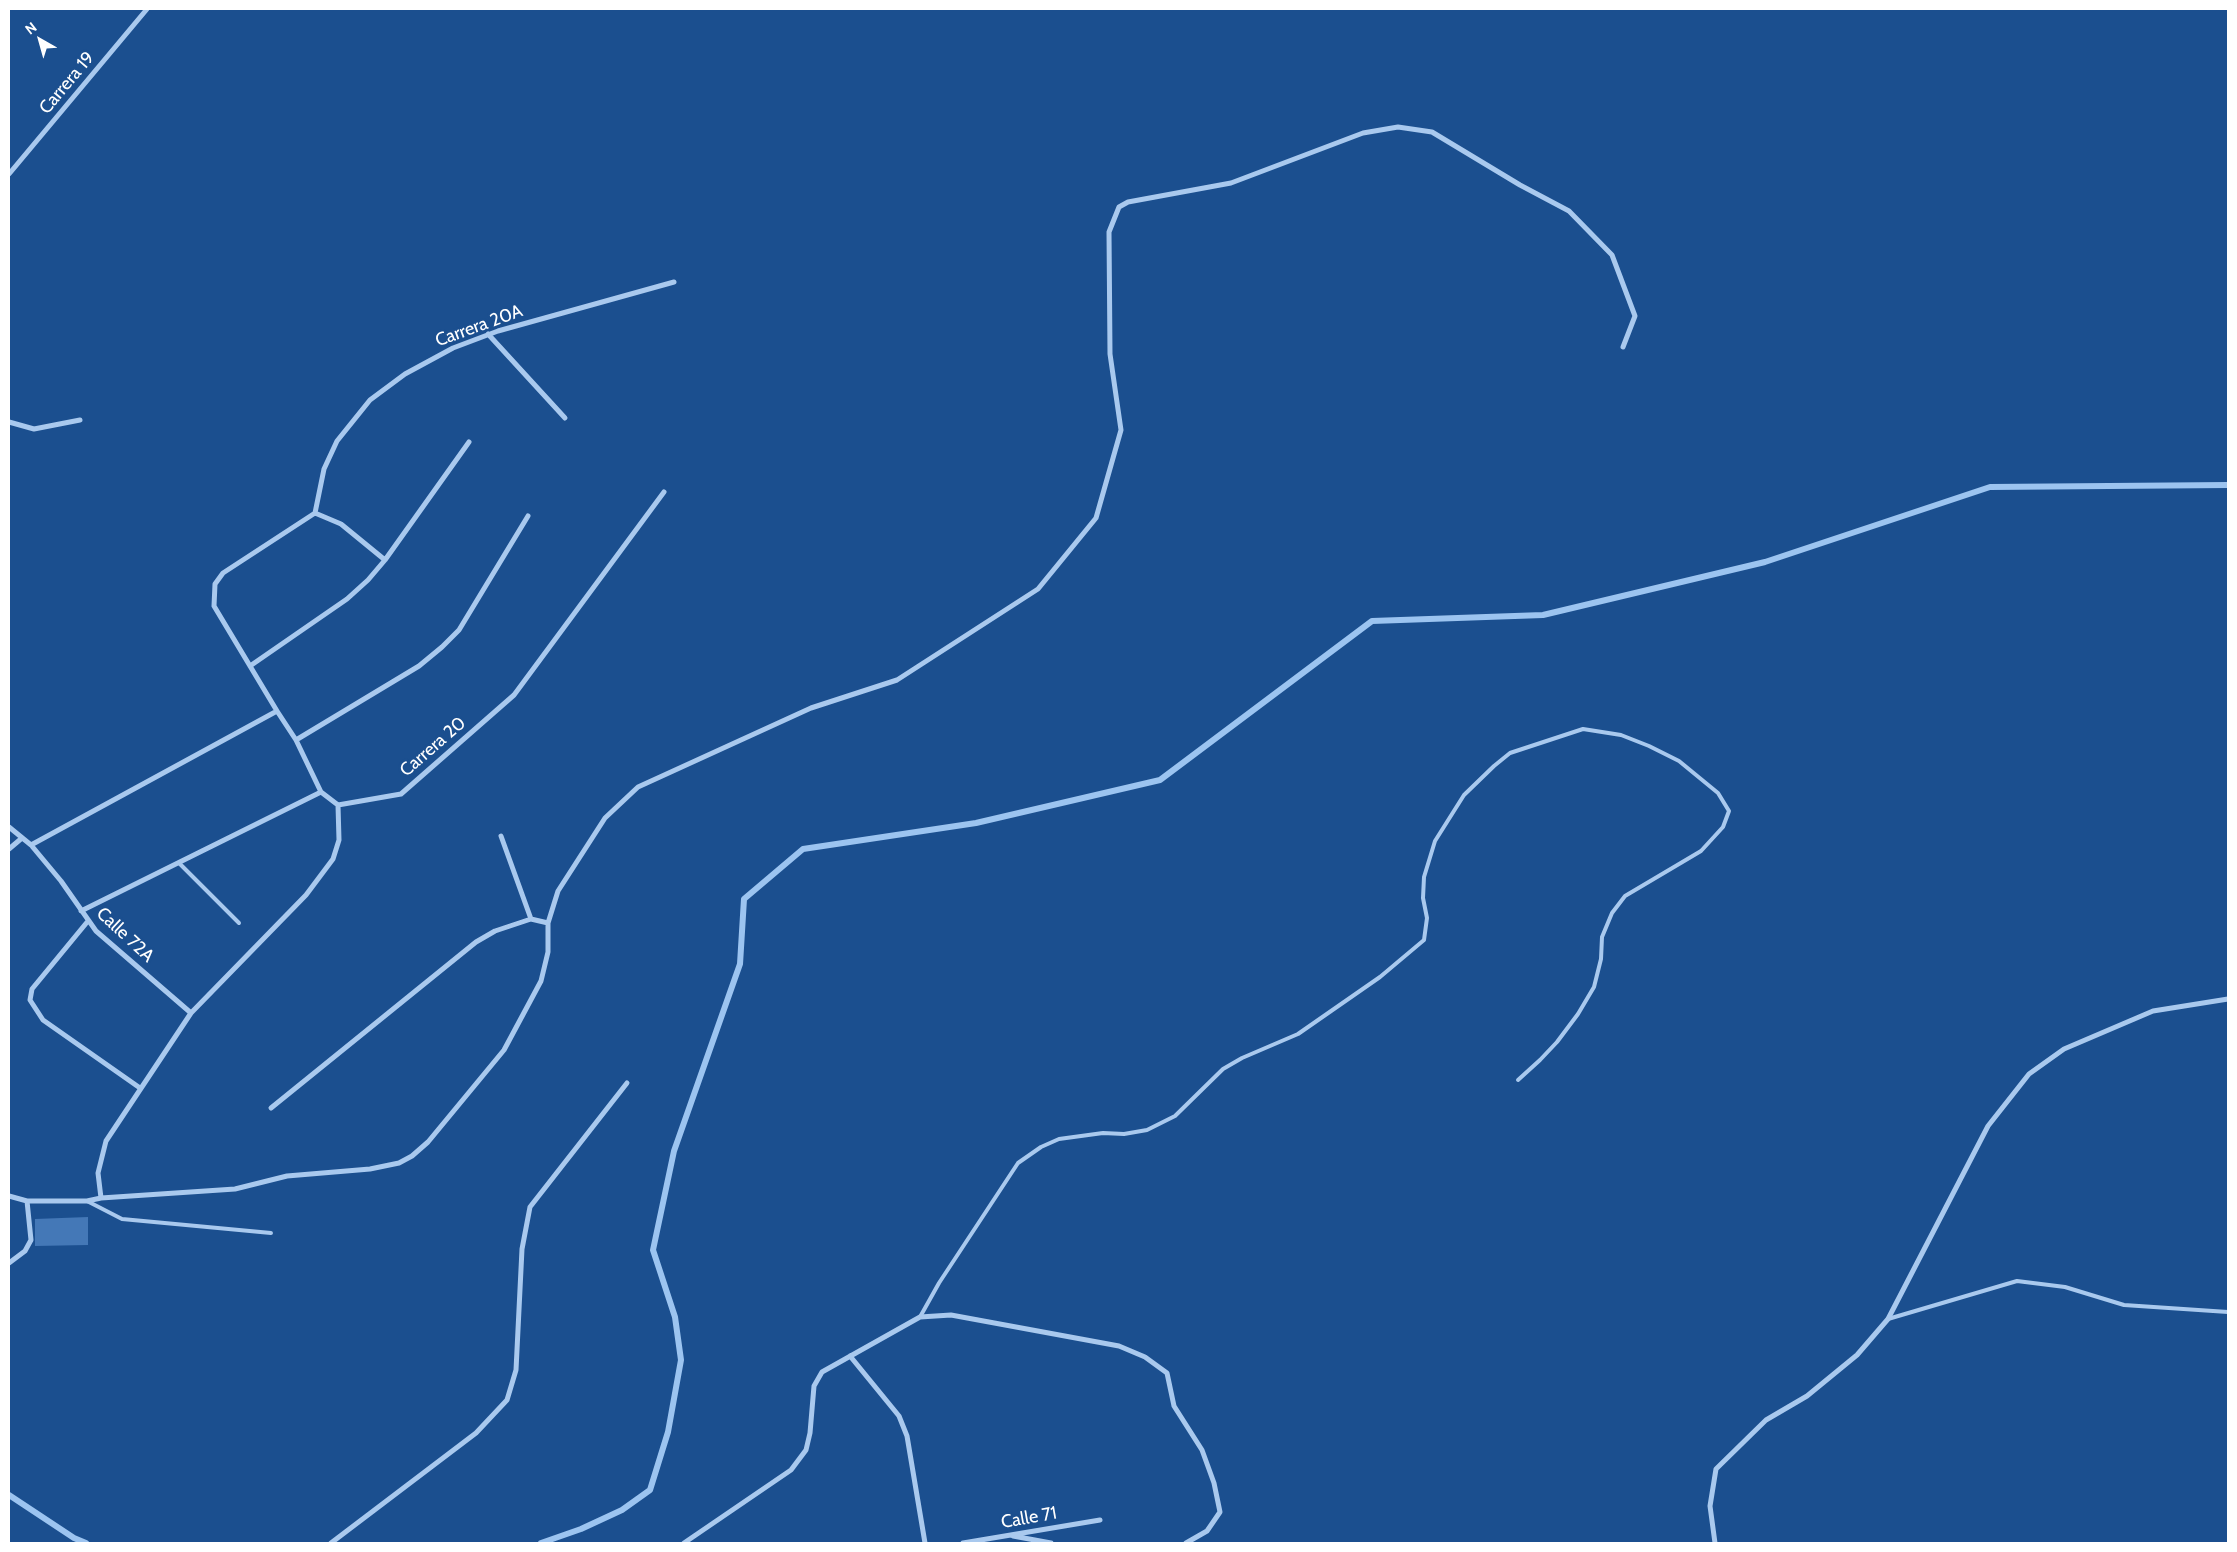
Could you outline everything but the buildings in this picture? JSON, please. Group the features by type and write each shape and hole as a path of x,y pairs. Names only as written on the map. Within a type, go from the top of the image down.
{"street":[{"name":"Carrera 19","path":"9,174 146,9"},
{"path":"9,1196 28,1201 87,1201 101,1198 235,1189 287,1176 370,1169 399,1163 412,1156 428,1142 504,1050 541,982 548,952 548,923 558,891 605,818 638,787 811,708 897,680 1038,589 1096,518 1121,430 1110,354 1109,232 1119,207 1128,202 1231,183 1363,133 1398,127 1432,132 1520,185 1569,211 1612,255 1635,316 1623,347"},
{"name":"Carrera 20A","path":"315,513 324,468 337,441 370,400 405,374 452,348 488,334 674,282"},
{"path":"488,334 565,418"},
{"path":"9,422 34,429 80,420"},
{"path":"250,666 347,599 368,580 385,560 469,442"},
{"name":"Carrera 20","path":"338,805 401,794 514,695 664,492"},
{"path":"101,1198 98,1173 106,1141 140,1088 191,1013 306,895 333,860 339,840 338,805 321,792 296,740 214,606 215,584 223,572 315,513 341,524 385,560"},
{"path":"296,740 420,666 442,648 459,630 528,516"},
{"path":"31,845 277,711"},
{"path":"81,912 321,792"},
{"name":"Calle 72A","path":"9,827 31,845 61,881 96,931 191,1013"},
{"path":"501,836 531,919"},
{"path":"9,849 22,838"},
{"path":"271,1108 476,942 495,931 531,919 548,923"},
{"path":"88,921 32,989 30,1000 43,1020 140,1088"},
{"path":"1715,1543 1710,1506 1716,1469 1766,1420 1807,1396 1857,1355 1888,1319 1988,1126 2029,1074 2064,1049 2153,1011 2228,999"},
{"path":"331,1543 476,1433 507,1400 516,1370 522,1249 530,1207 627,1083"},
{"path":"9,1263 24,1251 31,1240 28,1201"},
{"path":"684,1543 791,1470 806,1450 810,1433 814,1386 822,1372 920,1317 951,1315 1119,1346 1145,1357 1167,1373 1174,1406 1202,1450 1214,1483 1220,1512 1207,1531 1186,1543"},
{"path":"850,1356 899,1416 907,1436 925,1543"},
{"name":"Calle 71","path":"963,1543 1100,1520"},
{"path":"1010,1535 1051,1543"}],"lane":[{"path":"920,1317 939,1283 1018,1163 1041,1147 1059,1139 1103,1133 1124,1134 1147,1130 1174,1116 1223,1069 1242,1058 1298,1034 1380,977 1424,940 1427,918 1423,898 1424,877 1435,841 1464,795 1494,766 1510,753 1583,729 1621,736 1649,746 1679,761 1701,777 1718,793 1729,811 1723,827 1701,851 1624,896 1612,913 1602,937 1600,959 1594,987 1578,1014 1556,1042 1518,1080"},
{"path":"179,863 239,923"},
{"path":"87,1201 122,1219 271,1233"},
{"path":"1888,1319 2017,1281 2065,1287 2124,1305 2228,1312"}],"waterway":[{"path":"541,1543 581,1529 622,1510 650,1490 668,1432 681,1360 675,1317 653,1250 674,1151 740,964 744,899 803,849 976,823 1160,780 1372,621 1543,615 1765,562 1990,487 2228,485"},
{"path":"9,1495 74,1538 86,1543"}]}
